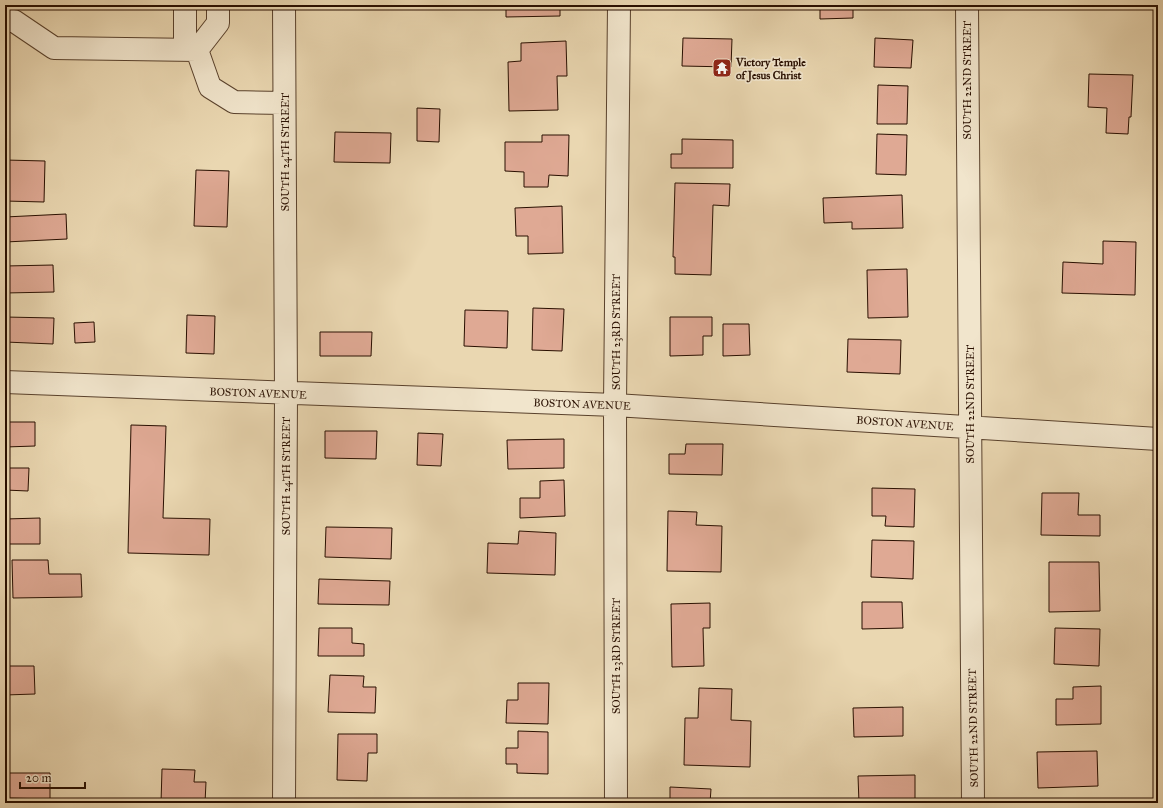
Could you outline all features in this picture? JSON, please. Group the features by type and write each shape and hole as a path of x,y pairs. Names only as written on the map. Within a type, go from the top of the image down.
{"street":[{"path":"184,5 191,50 210,87 234,102 284,103"},
{"path":"12,16 54,48 191,50 218,23 218,5"},
{"name":"SOUTH 24TH STREET","path":"284,5 286,394 284,803"},
{"name":"SOUTH 23RD STREET","path":"616,803 615,405 619,5"},
{"name":"SOUTH 22ND STREET","path":"967,5 974,803"},
{"name":"BOSTON AVENUE","path":"5,382 286,394 615,405 1158,440"}],"building":[{"path":"60,5 137,5 137,8 60,8"},
{"path":"334,5 380,5 380,9 334,8"},
{"path":"506,5 560,5 560,16 506,17"},
{"path":"802,5 853,5 853,18 820,19 820,8 802,9"},
{"path":"683,38 732,39 731,67 682,66"},
{"path":"875,38 913,40 911,68 874,67"},
{"path":"566,41 567,76 557,76 558,110 509,111 508,62 521,61 521,43"},
{"path":"1089,74 1133,75 1131,117 1129,117 1128,134 1106,133 1107,108 1088,107"},
{"path":"878,85 908,86 907,124 877,124"},
{"path":"417,108 440,109 439,142 417,141"},
{"path":"335,132 391,133 390,163 334,162"},
{"path":"877,134 907,135 906,175 876,174"},
{"path":"542,135 569,135 568,176 549,175 548,187 524,187 524,172 505,171 505,142 542,142"},
{"path":"682,139 733,140 733,168 671,168 671,154 682,154"},
{"path":"5,160 45,161 44,202 5,201"},
{"path":"196,170 229,171 227,227 194,226"},
{"path":"675,183 730,184 729,206 713,205 711,275 675,274 675,257 673,257"},
{"path":"902,195 903,228 852,229 852,222 824,223 823,198"},
{"path":"562,206 563,253 528,254 528,236 516,236 515,208"},
{"path":"66,214 67,239 5,242 5,217"},
{"path":"1103,241 1136,242 1135,295 1062,293 1063,262 1103,264"},
{"path":"53,265 54,292 5,293 5,266"},
{"path":"907,269 908,317 868,318 867,270"},
{"path":"533,308 564,309 562,351 532,350"},
{"path":"465,310 508,311 507,348 464,346"},
{"path":"187,315 215,316 214,354 186,353"},
{"path":"5,317 54,318 53,344 5,342"},
{"path":"670,317 712,317 712,336 703,336 703,355 670,356"},
{"path":"94,322 95,342 75,343 74,323"},
{"path":"723,324 749,324 750,355 723,356"},
{"path":"320,332 372,332 371,356 320,356"},
{"path":"848,339 901,340 900,374 847,372"},
{"path":"5,422 35,422 35,446 5,447"},
{"path":"131,425 166,426 163,518 210,519 209,555 128,553"},
{"path":"325,431 377,431 376,459 325,458"},
{"path":"418,433 443,434 441,466 417,465"},
{"path":"564,439 564,468 508,469 507,440"},
{"path":"686,444 723,444 722,475 669,474 669,454 685,454"},
{"path":"5,468 29,468 28,491 5,490"},
{"path":"564,480 565,516 520,518 520,498 540,498 540,481"},
{"path":"872,488 915,489 914,527 885,526 886,516 872,516"},
{"path":"1042,493 1079,493 1078,515 1100,515 1100,536 1041,535"},
{"path":"668,511 697,512 696,525 722,526 721,572 667,571"},
{"path":"40,518 40,544 5,544 5,519"},
{"path":"326,527 392,528 391,559 325,557"},
{"path":"519,531 556,533 555,575 487,573 488,543 518,544"},
{"path":"872,540 914,541 913,579 871,577"},
{"path":"12,560 48,560 49,574 81,574 82,597 13,598"},
{"path":"1049,562 1099,562 1100,611 1049,612"},
{"path":"319,579 390,581 389,605 318,604"},
{"path":"862,602 902,602 903,628 862,629"},
{"path":"710,603 710,628 703,628 704,666 672,667 671,604"},
{"path":"319,628 352,628 352,643 364,644 364,656 318,656"},
{"path":"1055,628 1100,629 1099,666 1054,664"},
{"path":"5,666 34,666 35,694 5,695"},
{"path":"330,675 364,676 363,687 376,687 375,713 328,712"},
{"path":"518,683 549,683 548,724 506,723 507,700 518,700"},
{"path":"1101,686 1101,724 1056,725 1056,699 1073,699 1073,687"},
{"path":"699,688 732,689 731,720 751,721 750,767 684,765 685,718 698,718"},
{"path":"903,707 903,736 854,737 853,708"},
{"path":"518,731 548,732 548,774 517,773 517,764 506,764 506,748 518,748"},
{"path":"338,734 377,734 377,753 368,753 367,781 337,780"},
{"path":"1097,751 1098,786 1038,788 1037,752"},
{"path":"162,769 195,770 194,782 206,782 205,803 161,803"},
{"path":"5,773 50,773 50,799 5,798"},
{"path":"915,775 915,803 859,803 858,776"},
{"path":"670,787 711,789 710,803 670,803"}],"place":[{"name":"Victory Temple of Jesus Christ","path":"722,68"}]}
